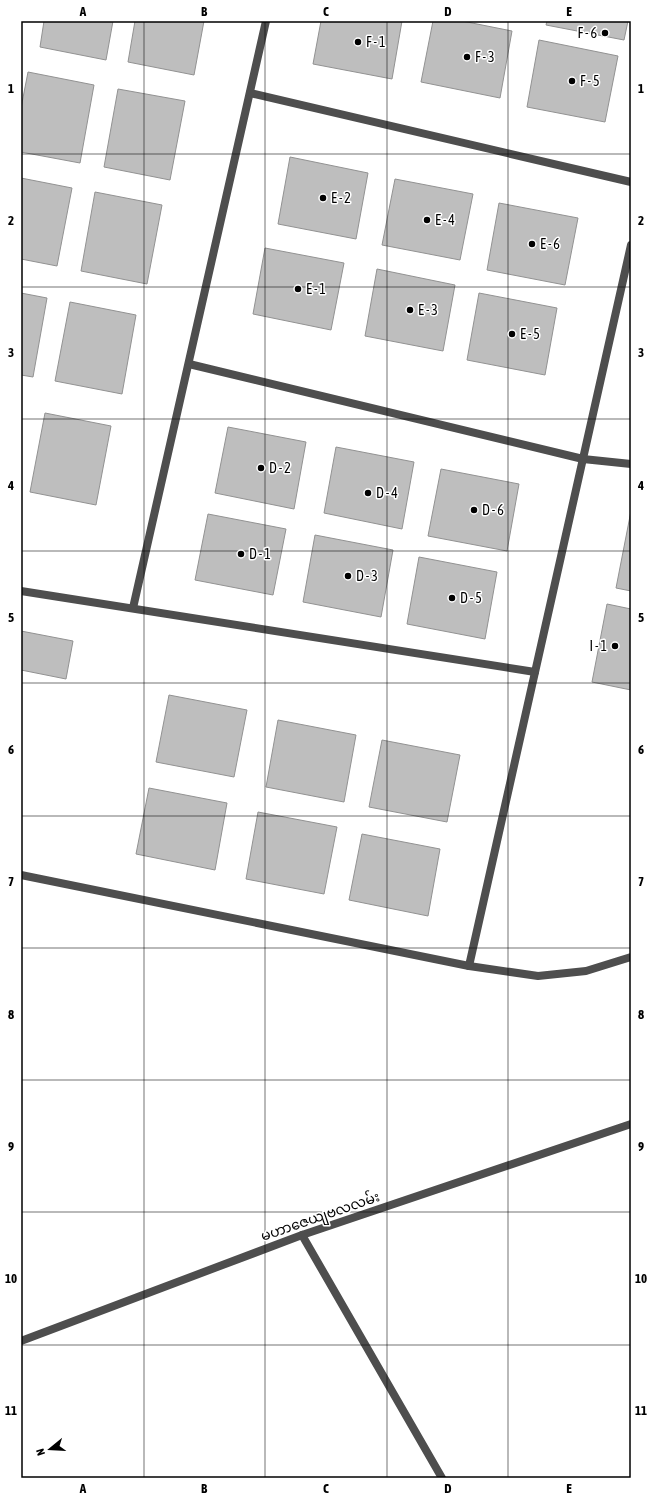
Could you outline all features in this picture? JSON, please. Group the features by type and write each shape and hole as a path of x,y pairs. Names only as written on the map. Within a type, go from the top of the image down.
{"street":[{"path":"133,608 266,21"},
{"path":"250,93 631,182"},
{"path":"469,966 631,245"},
{"path":"189,364 583,459 631,464"},
{"path":"21,591 535,672"},
{"path":"21,875 469,966 538,976 586,971 631,957"},
{"name":"မဟာဇေယျဗလလမ်း","path":"21,1341 302,1235 631,1124"},
{"path":"302,1235 442,1478"}],"building":[{"path":"44,21 113,21 106,60 40,47"},
{"path":"135,21 204,21 194,75 128,62"},
{"name":"F - 1","path":"321,21 402,21 392,79 313,64"},
{"name":"F - 3","path":"433,21 462,21 512,31 500,98 421,82"},
{"name":"F - 6","path":"547,21 628,21 624,40 546,25"},
{"name":"F - 5","path":"539,40 618,56 605,122 527,107"},
{"path":"28,72 94,85 80,163 21,152 21,108"},
{"path":"118,89 185,101 170,180 104,167"},
{"name":"E - 2","path":"290,157 368,173 356,239 278,224"},
{"path":"21,178 72,188 57,266 21,259"},
{"name":"E - 4","path":"395,179 473,194 460,260 382,245"},
{"path":"95,192 162,205 147,284 81,271"},
{"name":"E - 6","path":"499,203 578,218 565,285 487,270"},
{"name":"E - 1","path":"265,248 344,263 331,330 253,314"},
{"name":"E - 3","path":"377,269 455,285 443,351 365,336"},
{"path":"21,293 47,298 33,377 21,375"},
{"name":"E - 5","path":"479,293 557,308 545,375 467,360"},
{"path":"70,302 136,315 122,394 55,381"},
{"path":"45,413 111,426 96,505 30,492"},
{"name":"D - 2","path":"228,427 306,442 294,509 215,493"},
{"name":"D - 4","path":"336,447 414,462 402,529 324,513"},
{"name":"D - 6","path":"441,469 519,484 507,551 428,536"},
{"path":"631,511 631,591 616,588"},
{"name":"D - 1","path":"208,514 286,529 273,595 195,580"},
{"name":"D - 3","path":"315,535 393,550 381,617 303,602"},
{"name":"D - 5","path":"419,557 497,572 485,639 407,624"},
{"name":"I - 1","path":"607,604 631,609 631,690 592,682"},
{"path":"21,631 73,641 66,679 21,670"},
{"path":"169,695 247,710 234,777 156,762"},
{"path":"278,720 356,735 344,802 266,787"},
{"path":"382,740 460,755 447,822 369,807"},
{"path":"149,788 227,803 215,870 136,854"},
{"path":"258,812 337,827 324,894 246,879"},
{"path":"362,834 440,849 428,916 349,900"}],"place":[{"name":"F - 6","path":"605,33"},
{"name":"F - 1","path":"358,42"},
{"name":"F - 3","path":"467,57"},
{"name":"F - 5","path":"572,81"},
{"name":"E - 2","path":"323,198"},
{"name":"E - 4","path":"427,220"},
{"name":"E - 6","path":"532,244"},
{"name":"E - 1","path":"298,289"},
{"name":"E - 3","path":"410,310"},
{"name":"E - 5","path":"512,334"},
{"name":"D - 2","path":"261,468"},
{"name":"D - 4","path":"368,493"},
{"name":"D - 6","path":"474,510"},
{"name":"D - 1","path":"241,554"},
{"name":"D - 3","path":"348,576"},
{"name":"D - 5","path":"452,598"},
{"name":"I - 1","path":"615,646"}]}
